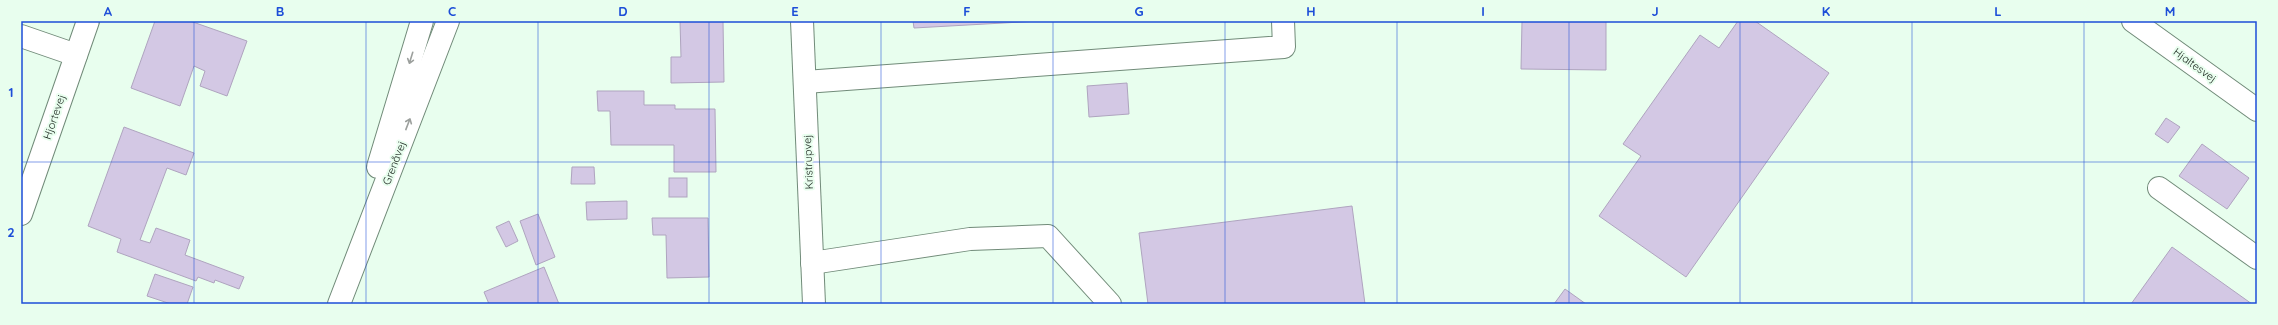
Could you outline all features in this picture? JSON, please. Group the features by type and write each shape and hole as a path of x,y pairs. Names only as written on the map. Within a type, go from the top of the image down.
{"street":[{"name":"Hjortevej","path":"21,214 88,21"},
{"name":"Grenåvej","path":"336,304 422,21"},
{"name":"Grenåvej","path":"339,304 448,21"},
{"name":"Kristrupvej","path":"802,21 814,304"},
{"path":"805,82 1284,47 1283,21"},
{"name":"Hjaltesvej","path":"2133,21 2257,110"},
{"path":"21,36 76,55"},
{"path":"2159,188 2257,258"},
{"path":"812,263 970,238 1048,236 1110,304"}],"building":[{"path":"155,21 190,21 247,41 227,96 200,86 205,71 194,66 180,106 131,88"},
{"path":"680,21 723,21 724,82 671,83 671,57 681,57"},
{"path":"913,21 1039,21 914,28"},
{"path":"1522,21 1606,21 1606,70 1521,69"},
{"path":"1738,21 1755,21 1829,73 1686,277 1599,216 1641,156 1623,144 1700,35 1719,48"},
{"path":"1127,83 1129,114 1089,117 1087,86"},
{"path":"597,91 644,91 644,105 675,105 675,109 715,109 716,172 674,172 674,145 611,145 610,111 598,111"},
{"path":"2166,118 2180,127 2168,143 2155,134"},
{"path":"124,127 194,153 186,175 167,168 140,240 150,243 156,228 190,240 185,255 244,277 239,289 215,280 214,283 198,277 196,281 117,252 121,239 88,226"},
{"path":"2202,144 2249,178 2227,209 2179,176"},
{"path":"572,167 594,167 595,184 571,184"},
{"path":"669,178 687,178 687,197 669,197"},
{"path":"627,201 627,219 587,220 586,202"},
{"path":"1352,206 1365,304 1148,304 1139,233"},
{"path":"538,214 555,257 536,265 520,221"},
{"path":"652,218 708,218 709,277 667,278 666,235 653,235"},
{"path":"509,221 518,241 506,247 496,227"},
{"path":"2172,247 2252,304 2131,304"},
{"path":"544,267 559,304 489,304 484,292"},
{"path":"155,274 193,287 187,304 171,304 147,296"},
{"path":"1565,289 1586,304 1554,304"}]}
